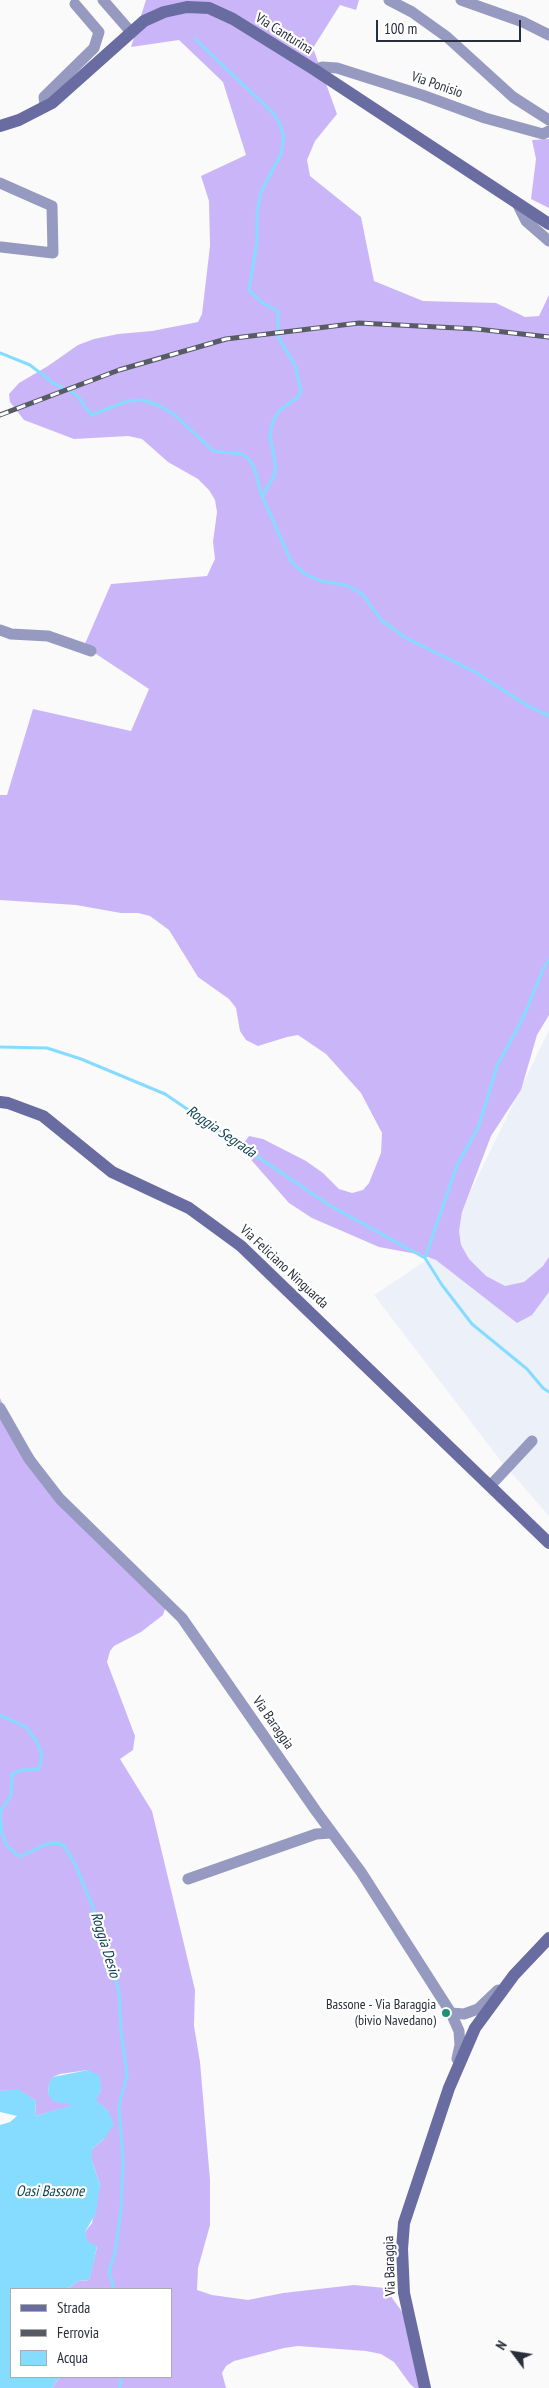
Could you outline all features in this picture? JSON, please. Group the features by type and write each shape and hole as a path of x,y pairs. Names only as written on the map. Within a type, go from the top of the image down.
{"street":[{"path":"103,0 130,31"},
{"path":"389,0 412,12 447,37 513,97 549,120"},
{"path":"461,0 523,22 549,35"},
{"path":"45,106 44,97 94,48 99,32 75,4"},
{"name":"Via Canturina","path":"0,126 19,120 52,103 130,31 144,21 164,12 187,7 209,8 233,19 315,70 549,224"},
{"name":"Via Ponisio","path":"315,70 322,67 337,68 422,94 485,118 543,134 549,131"},
{"path":"0,184 52,206 53,253 1,247"},
{"path":"517,203 526,221 549,241"},
{"path":"0,630 11,634 48,636 91,651"},
{"name":"Via Feliciano Ninguarda","path":"0,1102 8,1103 43,1116 112,1172 189,1208 241,1246 549,1543"},
{"name":"Via Baraggia","path":"0,1408 29,1459 60,1499 182,1618 331,1833 361,1872 451,2013 460,2031 460,2046 449,2088 404,2223 402,2249 404,2293 425,2388"},
{"path":"490,1486 532,1441"},
{"path":"188,1879 316,1834 331,1833"},
{"name":"Via Baraggia","path":"449,2088 475,2028 512,1977 549,1938"},
{"path":"451,2013 464,2014 478,2009 512,1977"},
{"path":"451,2013 475,2028"}],"shaded area":[{"path":"146,0 359,0 356,10 340,5 313,48 337,114 315,141 307,160 310,176 361,217 374,281 423,301 496,303 525,317 539,316 549,295 549,1015 537,1035 521,1090 491,1136 462,1212 459,1231 461,1245 469,1259 486,1276 505,1286 524,1282 543,1266 549,1257 549,1292 532,1315 517,1323 436,1260 422,1255 379,1247 312,1218 289,1203 246,1154 244,1143 249,1136 263,1139 306,1161 323,1173 339,1189 352,1193 363,1190 369,1183 381,1153 382,1133 361,1093 326,1054 298,1035 258,1046 246,1040 240,1031 236,1008 229,999 198,977 169,930 150,916 76,905 0,900 0,795 7,795 33,709 131,731 149,689 84,646 111,584 207,576 215,559 213,542 217,512 215,500 209,490 198,479 168,462 142,439 128,436 74,439 24,420 10,402 9,394 19,383 78,345 94,339 118,334 152,331 198,322 202,314 210,246 209,201 201,176 246,155 223,82 179,40 131,47"},
{"path":"549,139 549,208 531,199 536,159 532,140"},
{"path":"549,1030 549,1516 500,1460 374,1295 442,1250"},
{"path":"0,1398 14,1426 51,1482 168,1600 163,1615 141,1632 114,1646 110,1651 107,1662 135,1736 133,1750 120,1759 152,1811 195,1990 194,2026 200,2062 210,2180 210,2225 198,2268 197,2290 212,2295 248,2300 283,2293 354,2285 385,2288 403,2313 427,2388 415,2388 394,2362 381,2354 366,2351 298,2346 234,2361 226,2366 222,2373 226,2388 52,2388 59,2378 172,2378 172,2288 68,2288 78,2281 89,2280 97,2247 87,2242 85,2232 92,2223 100,2185 92,2161 92,2149 104,2139 108,2111 95,2100 101,2090 88,2070 60,2074 53,2077 49,2084 48,2094 75,2105 35,2116 36,2101 18,2090 0,2091"}],"water":[{"name":"Oasi Bassone","path":"88,2070 100,2076 101,2090 96,2100 108,2111 114,2124 104,2139 92,2149 92,2161 100,2185 96,2213 85,2232 88,2242 97,2246 89,2280 78,2281 68,2288 10,2288 10,2378 59,2378 52,2388 0,2388 0,2125 10,2122 17,2116 0,2112 0,2091 18,2089 36,2101 35,2116 73,2105 53,2101 48,2094 49,2083 53,2077"}],"waterway":[{"path":"195,39 272,112 279,122 284,137 281,154 261,192 257,212 257,242 249,290 261,302 278,311 278,337 295,365 301,391 298,397 280,410 273,421 270,435 276,468 273,478 263,495"},
{"path":"0,353 30,365 53,383 77,395 91,415 128,401 143,400 160,406 176,416 213,451 242,454 247,457 254,467 262,496 291,561 305,574 321,581 345,585 356,590 364,596 381,620 406,638 475,672 528,706 549,716"},
{"name":"Roggia Segrada","path":"425,1258 457,1165 478,1128 497,1066 524,1016 543,969 549,960"},
{"name":"Roggia Segrada","path":"0,1047 47,1048 81,1059 165,1094 329,1205 425,1258 442,1285 472,1324 527,1369 543,1388 549,1392"},
{"name":"Roggia Desio","path":"0,1715 26,1727 37,1742 42,1755 39,1769 22,1770 12,1774 11,1796 0,1812 2,1833 7,1846 17,1855 22,1856 46,1844 57,1843 64,1846 75,1864 104,1934 119,1993 121,2031 127,2075 119,2106 123,2163 121,2210 115,2253 109,2271 114,2288"},
{"name":"Roggia Desio","path":"120,2388 121,2378"}],"railway":[{"path":"0,415 119,370 226,339 359,323 477,329 549,337"}],"place":[{"name":"Bassone - Via Baraggia (bivio Navedano)","path":"446,2013"}]}
